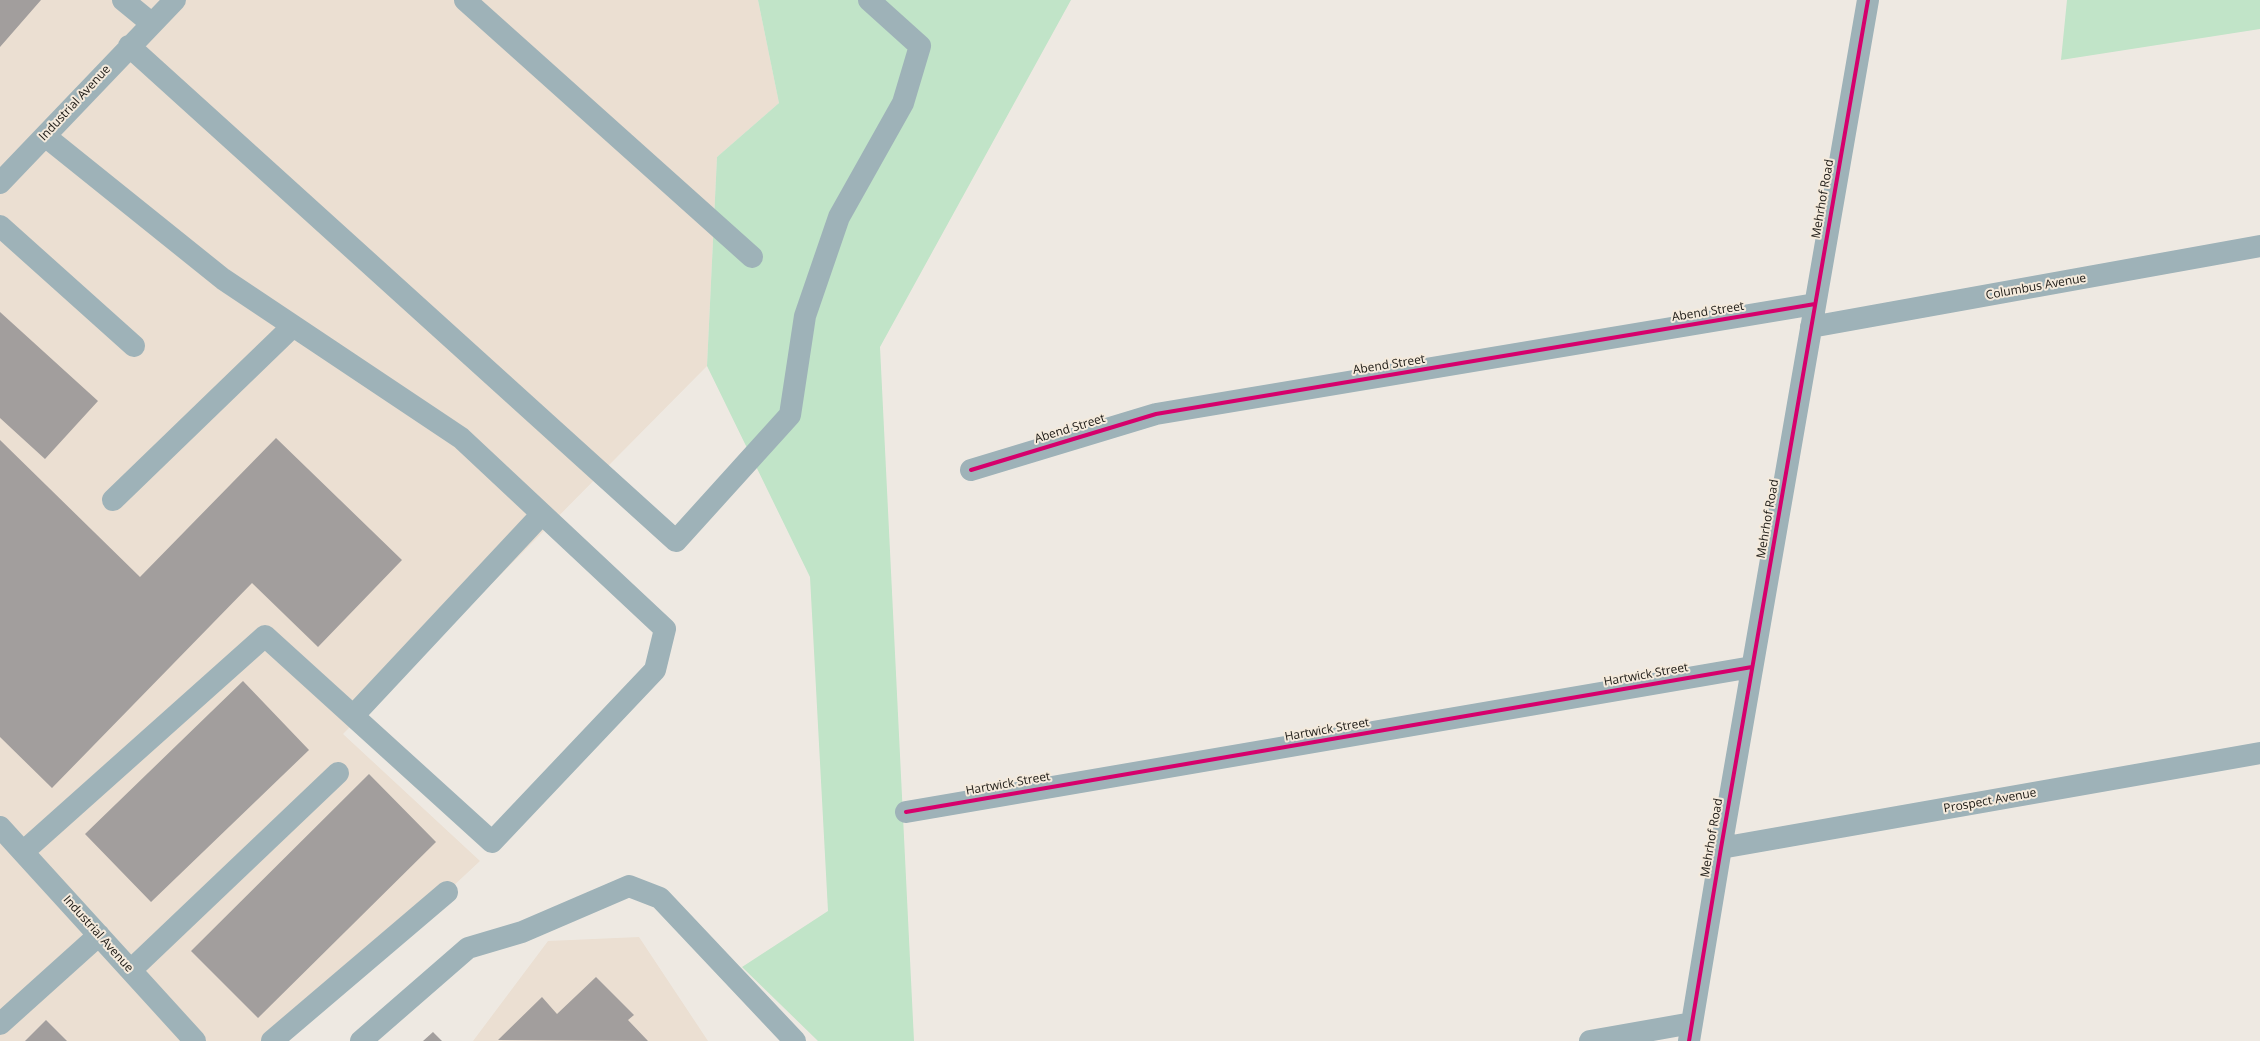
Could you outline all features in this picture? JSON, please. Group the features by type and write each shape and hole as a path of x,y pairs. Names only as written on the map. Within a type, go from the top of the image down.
{"street":[{"path":"123,0 151,23"},
{"name":"Industrial Avenue","path":"0,183 129,46 175,0"},
{"path":"465,0 752,257"},
{"path":"129,46 676,540 790,415 805,316 838,216 903,103 920,46 869,0"},
{"name":"Mehrhof Road","path":"1691,1032 1752,667 1868,0"},
{"path":"23,852 265,636 492,842 655,670 665,629 461,438 223,279 45,136"},
{"path":"0,226 134,346"},
{"name":"Columbus Avenue","path":"1811,327 2260,246"},
{"name":"Abend Street","path":"971,470 1156,414 1815,304"},
{"path":"113,500 293,326"},
{"path":"353,716 542,514"},
{"name":"Hartwick Street","path":"906,812 1752,667"},
{"name":"Prospect Avenue","path":"1721,848 2260,753"},
{"path":"131,970 338,773"},
{"name":"Industrial Avenue","path":"0,827 195,1041"},
{"path":"361,1041 468,948 522,932 629,886 660,898 795,1041"},
{"path":"272,1041 447,892"},
{"path":"0,1024 98,935"},
{"path":"1590,1041 1691,1032"}],"shaded area":[{"path":"0,0 758,0 779,103 717,157 707,366 343,734 480,861 287,1041 0,1041"},
{"path":"639,937 708,1041 473,1041 548,941"}],"green space":[{"path":"758,0 1071,0 880,347 914,1041 818,1041 742,967 828,911 810,577 707,366 717,157 779,103"},
{"path":"2067,0 2260,0 2260,29 2061,60"}],"building":[{"path":"0,0 41,0 0,47"},
{"path":"0,312 98,401 45,459 0,418"},
{"path":"276,438 402,560 318,647 252,583 52,788 0,737 0,440 140,577"},
{"path":"243,681 309,750 151,902 85,834"},
{"path":"369,774 436,842 258,1018 191,951"},
{"path":"596,977 634,1015 628,1020 648,1041 498,1040 542,997 557,1014"},
{"path":"46,1020 67,1041 25,1041"},
{"path":"433,1032 442,1041 423,1041"}],"cycle path":[{"path":"1689,1041 1868,0"},
{"path":"971,470 1156,414 1815,304"},
{"path":"906,812 1752,667"}]}
